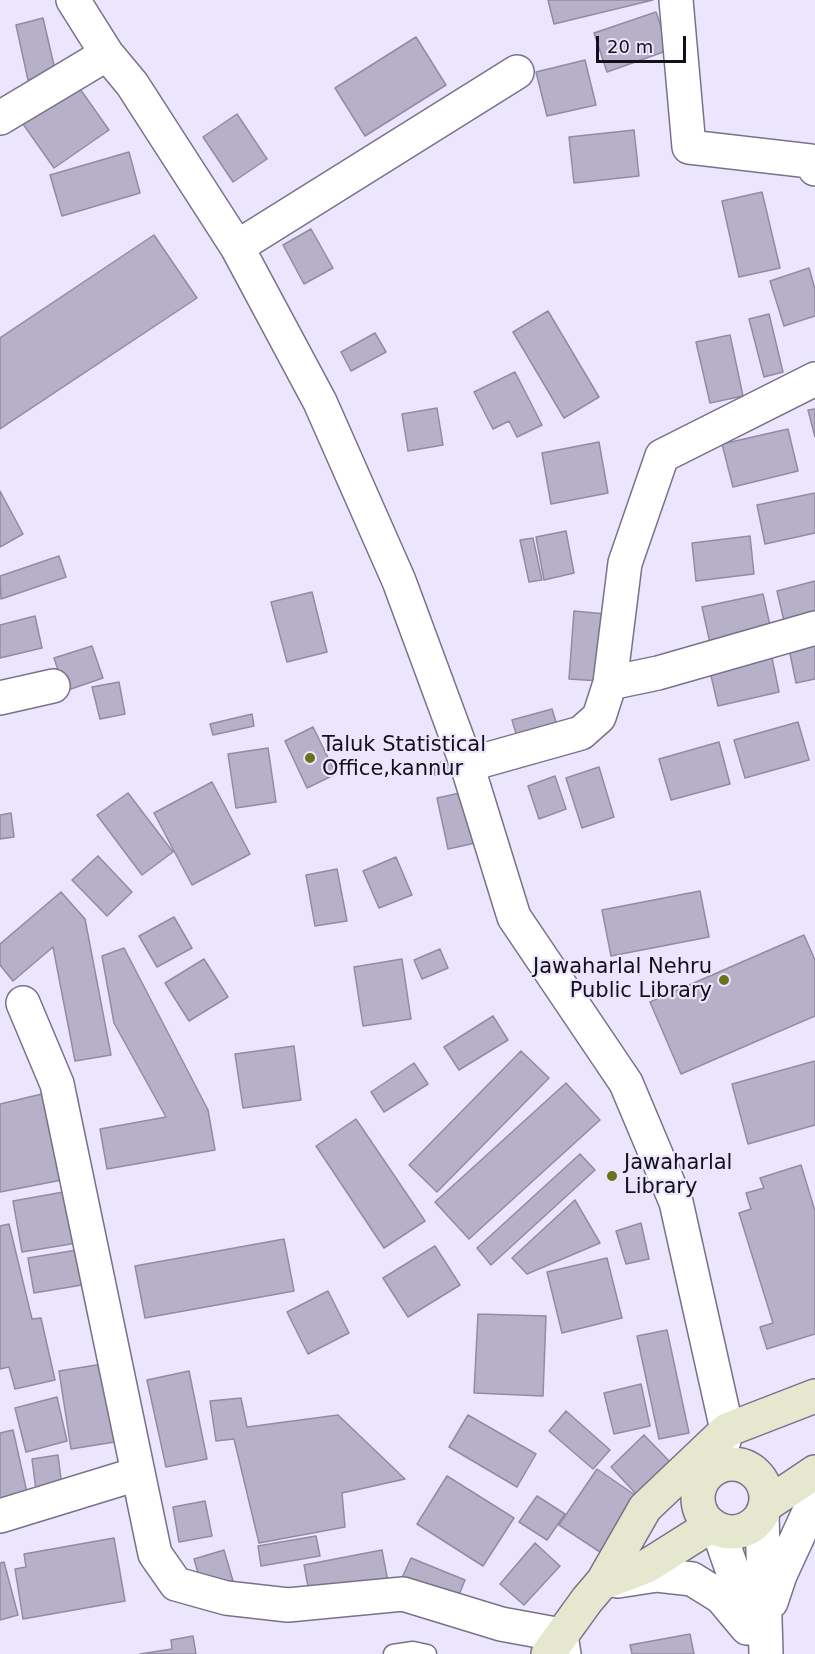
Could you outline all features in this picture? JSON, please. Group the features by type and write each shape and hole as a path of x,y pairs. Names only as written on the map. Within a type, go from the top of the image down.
{"main road":[{"path":"558,1648 602,1583 645,1508 728,1430 814,1396"},
{"path":"602,1583 654,1525 717,1471 814,1396"},
{"path":"764,1510 766,1489 762,1479 745,1466 717,1471 698,1502 701,1513 715,1527 741,1532 752,1527 764,1510 815,1472"},
{"path":"602,1583 647,1566 715,1527"}],"street":[{"path":"73,0 107,54 132,84 237,247 320,402 390,560 466,765 514,917 626,1083 676,1202 728,1430 717,1471"},
{"path":"676,0 689,147 810,161 815,169"},
{"path":"0,118 107,54"},
{"path":"237,247 517,72"},
{"path":"466,765 581,733 599,717 610,683 625,563 662,456 815,379"},
{"path":"610,683 658,673 815,628"},
{"path":"0,698 53,686"},
{"path":"23,1003 57,1084 155,1554 176,1584 226,1598 288,1605 403,1594 501,1624 558,1648"},
{"path":"0,1516 137,1474"},
{"path":"755,1634 815,1499"},
{"path":"755,1634 764,1510"},
{"path":"715,1527 755,1634 766,1654"},
{"path":"602,1583 657,1575 692,1580 721,1597 755,1634"}],"lane":[{"path":"393,1654 418,1653"}],"building":[{"path":"548,0 653,0 554,24"},
{"path":"656,12 669,50 607,72 594,33"},
{"path":"43,18 56,74 28,80 16,25"},
{"path":"416,37 446,85 365,136 335,88"},
{"path":"585,60 596,105 547,116 536,72"},
{"path":"78,86 109,130 54,168 23,124"},
{"path":"237,114 267,159 233,182 203,137"},
{"path":"634,130 639,176 574,183 569,137"},
{"path":"129,152 140,193 62,216 50,175"},
{"path":"762,192 780,268 739,277 722,201"},
{"path":"311,229 333,268 304,284 283,245"},
{"path":"154,235 197,298 0,429 0,338"},
{"path":"809,268 815,289 815,316 784,326 770,281"},
{"path":"548,311 599,397 564,418 513,332"},
{"path":"769,314 783,372 764,377 749,319"},
{"path":"375,333 386,352 351,371 341,352"},
{"path":"730,335 743,396 710,403 696,342"},
{"path":"515,372 542,425 517,437 509,421 493,429 474,392"},
{"path":"437,408 443,445 408,451 402,414"},
{"path":"815,409 815,437 808,410"},
{"path":"788,429 798,471 733,487 722,444"},
{"path":"599,442 608,493 551,504 542,453"},
{"path":"0,491 23,534 0,547"},
{"path":"815,493 815,533 765,544 757,505"},
{"path":"566,531 574,573 544,580 536,537"},
{"path":"750,536 754,574 696,581 692,543"},
{"path":"533,538 542,580 529,582 520,540"},
{"path":"59,556 66,577 1,599 0,576"},
{"path":"815,581 815,613 784,621 777,591"},
{"path":"312,592 327,652 287,662 271,602"},
{"path":"763,594 771,630 710,643 702,607"},
{"path":"574,611 606,614 600,681 569,679"},
{"path":"35,616 42,648 0,658 0,625"},
{"path":"815,638 815,679 796,683 788,644"},
{"path":"92,646 103,678 65,691 54,658"},
{"path":"771,653 779,692 718,706 709,667"},
{"path":"119,682 125,714 100,719 92,687"},
{"path":"552,709 560,735 520,747 512,720"},
{"path":"252,714 254,726 213,735 210,724"},
{"path":"798,722 809,760 745,778 734,740"},
{"name":"Taluk Statistical Office,kannur","path":"313,727 336,774 307,788 285,741"},
{"path":"719,742 730,784 671,800 659,759"},
{"path":"268,748 276,802 236,808 228,754"},
{"path":"461,758 464,769 435,775 433,764"},
{"path":"599,767 614,817 582,828 566,778"},
{"path":"555,776 566,809 539,819 528,786"},
{"path":"212,782 250,854 192,885 154,813"},
{"path":"469,791 480,842 448,849 437,798"},
{"path":"128,793 173,852 142,875 97,815"},
{"path":"11,813 14,837 0,839 0,815"},
{"path":"98,856 132,892 107,916 72,880"},
{"path":"396,857 412,895 379,908 363,871"},
{"path":"337,869 347,921 315,926 306,875"},
{"path":"700,891 709,937 611,956 602,910"},
{"path":"61,892 85,919 111,1055 75,1061 53,947 13,981 0,965 0,944"},
{"path":"174,917 192,948 157,967 139,936"},
{"path":"804,935 815,960 815,1016 681,1074 650,1002"},
{"path":"124,948 208,1110 215,1150 107,1169 100,1129 166,1117 114,1023 102,956"},
{"path":"440,949 448,968 422,979 414,960"},
{"path":"204,959 228,997 189,1021 165,983"},
{"path":"402,959 411,1019 363,1026 354,967"},
{"path":"493,1016 508,1040 459,1070 444,1047"},
{"path":"294,1046 301,1100 243,1108 235,1054"},
{"path":"521,1051 549,1078 437,1192 409,1165"},
{"path":"815,1061 815,1125 748,1144 732,1084"},
{"path":"414,1063 428,1084 384,1112 371,1092"},
{"path":"566,1083 600,1120 469,1239 435,1202"},
{"path":"46,1093 67,1179 0,1192 0,1104"},
{"path":"356,1119 425,1221 384,1248 316,1146"},
{"path":"580,1154 595,1170 491,1265 477,1248"},
{"path":"801,1165 815,1211 815,1334 767,1349 760,1327 773,1323 739,1213 751,1209 746,1193 764,1188 760,1178"},
{"path":"69,1191 77,1243 22,1252 13,1201"},
{"path":"575,1200 600,1243 527,1274 512,1258"},
{"path":"641,1223 649,1259 626,1264 616,1231"},
{"path":"9,1224 32,1319 41,1318 55,1380 15,1389 9,1367 0,1369 0,1226"},
{"path":"284,1239 294,1291 145,1318 135,1266"},
{"path":"435,1246 460,1285 408,1317 383,1278"},
{"path":"83,1249 88,1284 34,1293 28,1258"},
{"path":"607,1258 622,1318 562,1333 547,1272"},
{"path":"328,1291 349,1333 308,1354 287,1312"},
{"path":"478,1314 546,1316 543,1396 474,1393"},
{"path":"667,1330 689,1433 659,1439 637,1336"},
{"path":"109,1363 121,1441 71,1449 59,1371"},
{"path":"189,1371 207,1459 166,1467 147,1380"},
{"path":"641,1384 650,1426 614,1434 604,1393"},
{"path":"57,1397 67,1441 26,1452 15,1408"},
{"path":"241,1398 247,1427 338,1415 405,1479 342,1493 345,1527 259,1543 234,1439 216,1441 210,1401"},
{"path":"566,1411 610,1450 593,1469 549,1431"},
{"path":"468,1415 536,1454 517,1487 449,1447"},
{"path":"13,1430 28,1497 0,1504 0,1433"},
{"path":"644,1435 671,1463 637,1495 611,1467"},
{"path":"58,1455 62,1487 36,1490 32,1459"},
{"path":"597,1469 638,1497 600,1552 559,1525"},
{"path":"447,1476 514,1518 483,1566 417,1524"},
{"path":"537,1496 565,1514 547,1540 519,1522"},
{"path":"205,1501 212,1536 179,1542 173,1507"},
{"path":"316,1536 320,1556 261,1566 258,1546"},
{"path":"114,1538 125,1601 23,1619 15,1569 26,1567 24,1554"},
{"path":"535,1543 560,1566 524,1605 500,1584"},
{"path":"224,1550 233,1581 203,1590 194,1559"},
{"path":"382,1550 388,1582 310,1597 304,1565"},
{"path":"411,1558 465,1580 456,1602 401,1580"},
{"path":"4,1562 18,1615 0,1620 0,1563"},
{"path":"690,1634 694,1654 632,1654 630,1645"},
{"path":"193,1636 196,1654 140,1654 172,1649 171,1640"}],"place":[{"name":"Taluk Statistical Office,kannur","path":"310,758"},
{"name":"Jawaharlal Nehru Public Library","path":"724,980"},
{"name":"Jawaharlal Library","path":"612,1176"}]}
